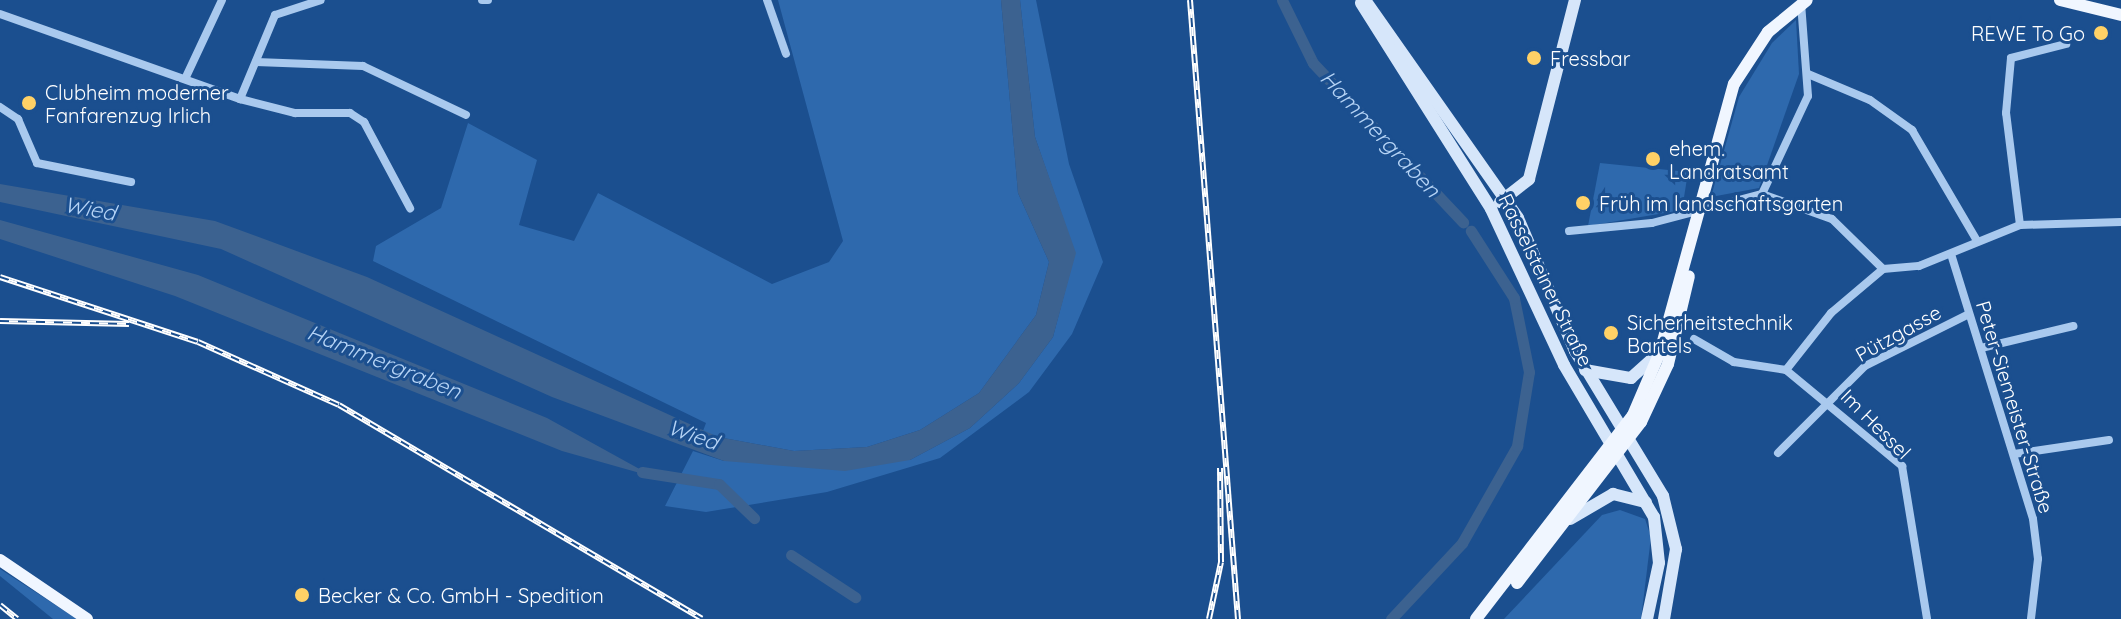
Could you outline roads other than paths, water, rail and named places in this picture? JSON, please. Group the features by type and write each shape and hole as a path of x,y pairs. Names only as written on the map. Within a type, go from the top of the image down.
{"main road":[{"name":"Rasselsteiner Straße","path":"1362,0 1506,198 1585,370 1626,437 1674,526 1676,560 1664,619"},
{"name":"Rasselsteiner Straße","path":"1362,0 1491,209 1615,452 1646,502 1660,553 1647,619"},
{"path":"1491,209 1529,179 1573,0"},
{"path":"2060,0 2121,15"},
{"path":"1479,619 1570,519 1626,437 1672,349 1697,210 1734,84 1768,32 1804,2"},
{"path":"1626,437 1660,352 1694,225"},
{"path":"1585,370 1631,378 1660,352"},
{"path":"1479,619 1615,452"},
{"path":"1570,519 1613,494 1646,502"},
{"path":"0,560 87,619"}],"street":[{"path":"185,79 222,0"},
{"path":"240,99 275,15 321,0"},
{"path":"767,0 786,54"},
{"path":"1762,194 1808,96 1804,2"},
{"path":"0,14 240,99 295,113 350,113 364,122 410,208"},
{"path":"2020,225 2006,113 2011,58 2066,44"},
{"path":"256,62 363,66 466,115"},
{"path":"1808,74 1870,100 1912,130 1977,241"},
{"path":"0,107 18,119 37,163 131,182"},
{"path":"1569,231 1621,229 1762,194 1832,219 1883,269"},
{"path":"1786,370 1831,313 1883,269 1919,266 2020,225 2121,222"},
{"name":"Peter-Siemeister-Straße","path":"1951,254 2014,454 2038,559 2031,619"},
{"name":"Pützgasse","path":"1778,453 1865,366 1969,314"},
{"path":"1981,348 2073,326"},
{"name":"Im Hessel","path":"1694,339 1734,362 1786,370 1831,400 1902,466 1927,619"},
{"path":"2014,454 2109,440"}],"water":[{"name":"Wied","path":"1001,0 1020,0 1035,137 1076,253 1053,337 1019,383 970,428 910,460 845,471 724,461 552,397 221,249 0,202 0,184 215,221 367,277 718,437 794,451 867,447 920,430 979,393 1036,315 1049,262 1018,193"},
{"path":"0,220 198,275 547,418 654,477 562,451 175,296 0,239"}],"waterway":[{"name":"Hammergraben","path":"1282,0 1313,63 1463,222"},
{"name":"Hammergraben","path":"1391,619 1462,543 1517,446 1529,372 1514,298 1471,231"},
{"name":"Hammergraben","path":"642,472 719,484 754,518"},
{"name":"Hammergraben","path":"791,555 855,597"}],"railway":[{"path":"1190,0 1238,619"},
{"path":"0,277 198,342 339,405 702,619"},
{"path":"0,321 129,324"},
{"path":"1209,619 1221,562 1220,468"},
{"path":"0,605 17,619"}],"place":[{"name":"REWE To Go","path":"2101,33"},
{"name":"Fressbar","path":"1534,58"},
{"name":"Clubheim moderner Fanfarenzug Irlich","path":"29,103"},
{"name":"ehem. Landratsamt","path":"1653,159"},
{"name":"Früh im landschaftsgarten","path":"1583,203"},
{"name":"Sicherheitstechnik Bartels","path":"1611,333"},
{"name":"Becker & Co. GmbH - Spedition","path":"302,595"}]}
